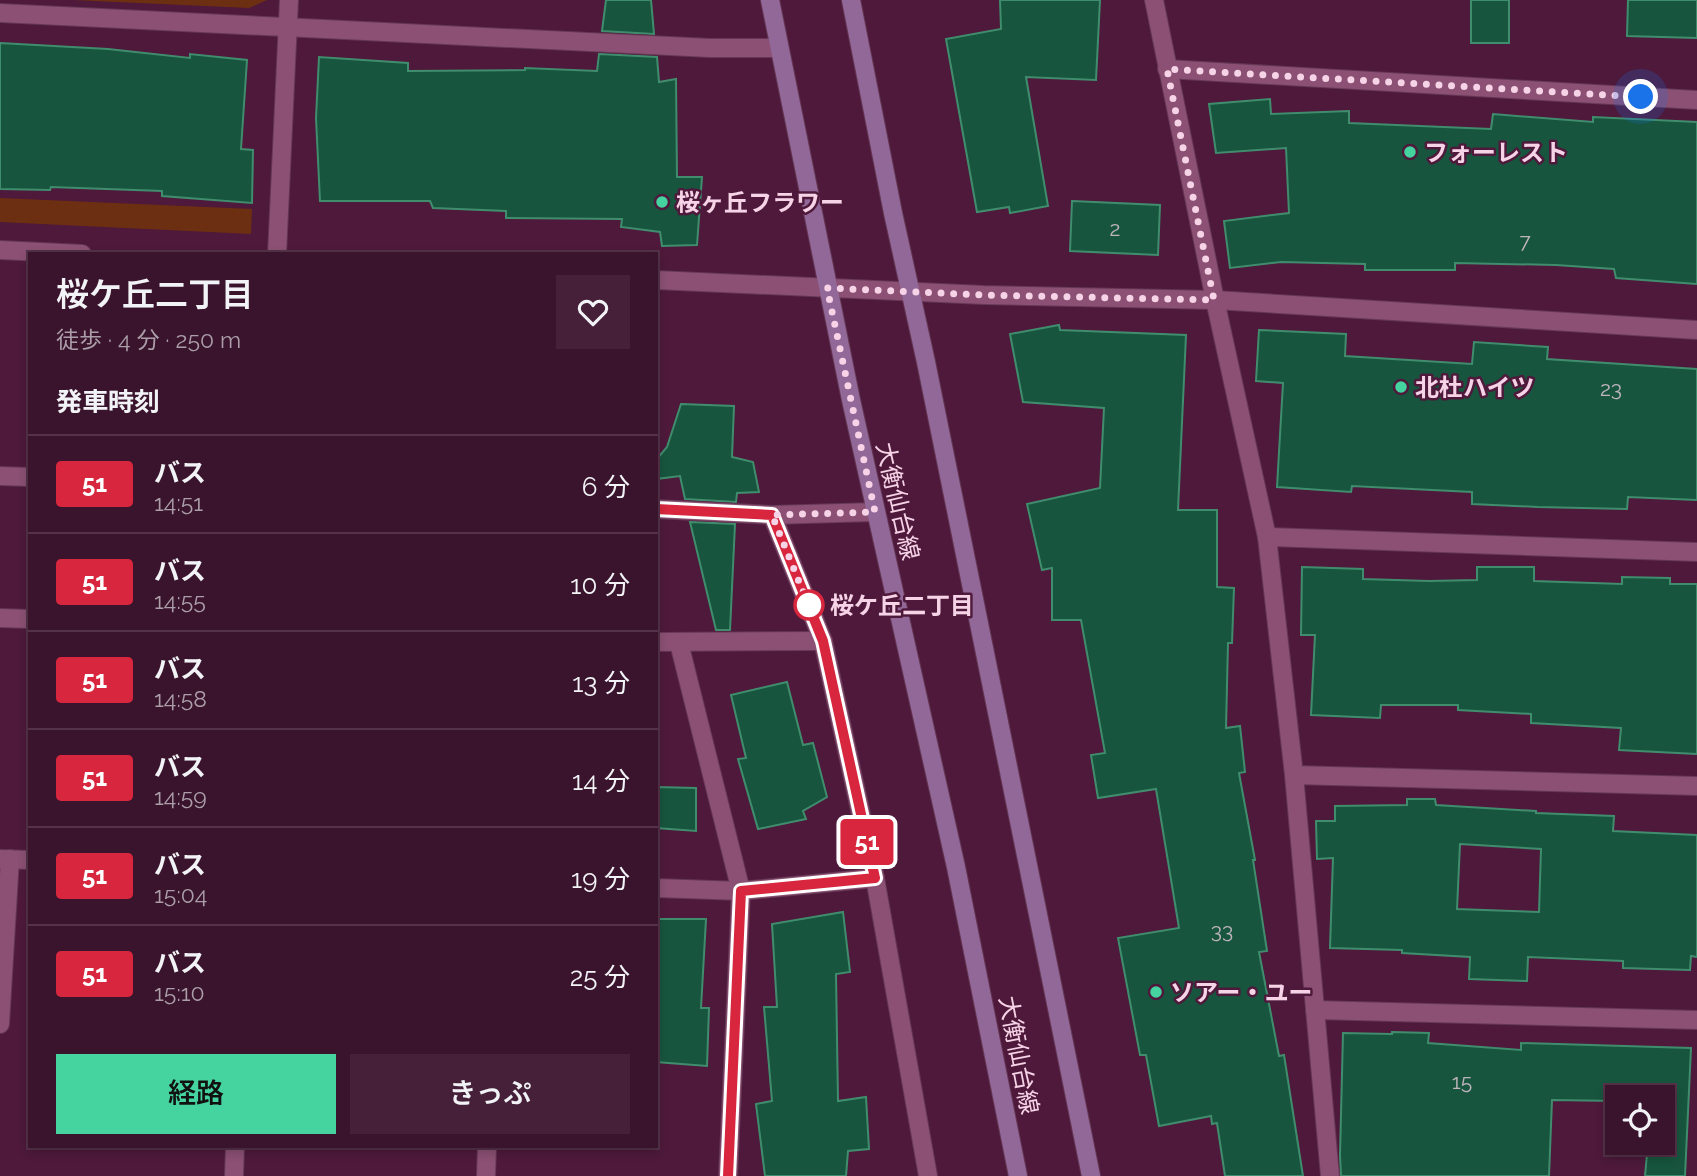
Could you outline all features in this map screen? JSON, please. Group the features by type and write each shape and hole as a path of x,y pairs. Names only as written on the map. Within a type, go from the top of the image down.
{"main road":[{"name":"大衡仙台線","path":"770,0 827,288 956,867 1018,1176"},
{"name":"大衡仙台線","path":"851,0 1091,1176"}],"street":[{"path":"277,252 289,0"},
{"path":"1154,0 1214,300 1267,537 1294,775 1330,1176"},
{"path":"0,13 710,48 779,48"},
{"path":"1167,69 1697,100"},
{"path":"0,250 41,252"},
{"path":"658,281 910,292 1214,300 1697,330"},
{"path":"0,476 28,477"},
{"path":"658,509 772,515 875,512"},
{"path":"772,515 823,641 875,878 928,1176"},
{"path":"1267,537 1697,552"},
{"path":"0,618 28,619"},
{"path":"658,642 823,641"},
{"path":"680,643 741,891 728,1176"},
{"path":"1294,775 1697,786"},
{"path":"0,1024 5,859 28,860"},
{"path":"658,888 741,891 875,878"},
{"path":"1315,1010 1697,1020"},
{"path":"234,1176 235,1148"},
{"path":"486,1176 487,1148"}],"shaded area":[{"path":"72,0 267,0 249,8"},
{"path":"0,198 252,209 251,234 0,222"}],"building":[{"path":"606,0 651,0 654,34 602,31"},
{"path":"1000,0 1100,0 1096,80 1026,77 1048,206 1010,213 1009,207 977,212 946,39 1001,29"},
{"path":"1471,0 1509,0 1509,43 1471,43"},
{"path":"1628,0 1697,0 1697,38 1627,36"},
{"path":"0,43 247,60 241,149 253,150 252,203 162,196 162,191 51,187 50,190 0,189"},
{"path":"599,54 657,57 659,82 676,79 677,177 702,177 697,245 662,246 660,232 621,227 622,219 506,218 506,211 433,208 430,201 320,201 316,118 319,57 408,63 408,71 525,68 597,71"},
{"path":"1270,99 1271,114 1349,111 1349,123 1491,129 1493,114 1593,122 1593,117 1697,122 1697,284 1616,278 1614,269 1556,265 1455,263 1455,270 1365,270 1365,264 1281,262 1230,268 1224,221 1289,213 1286,148 1216,153 1209,104"},
{"path":"1072,201 1160,205 1158,255 1070,251"},
{"path":"1059,325 1060,330 1186,335 1178,510 1217,510 1217,587 1234,588 1232,643 1228,643 1226,728 1240,726 1245,772 1239,773 1255,860 1267,951 1259,952 1279,1056 1284,1055 1303,1176 1225,1176 1217,1123 1212,1124 1211,1116 1159,1126 1146,1055 1140,1055 1118,938 1179,928 1156,789 1098,798 1091,755 1105,753 1081,620 1052,620 1052,568 1042,570 1027,504 1100,488 1104,408 1023,402 1010,334"},
{"path":"1259,330 1346,334 1345,356 1472,364 1474,342 1548,347 1547,359 1697,369 1697,500 1628,497 1627,509 1538,507 1472,504 1472,492 1352,486 1351,492 1277,487 1283,383 1256,381"},
{"path":"681,404 734,406 732,457 753,462 759,492 737,493 736,502 685,499 680,476 658,479 658,458 667,447"},
{"path":"690,522 735,524 730,630 716,630"},
{"path":"1302,567 1363,569 1363,579 1429,581 1477,580 1477,567 1534,567 1534,581 1622,584 1622,577 1670,578 1670,584 1697,584 1697,754 1619,750 1621,728 1531,723 1531,714 1458,710 1458,705 1381,705 1380,718 1311,715 1315,635 1301,635"},
{"path":"787,682 803,745 813,743 827,797 803,811 806,819 758,829 738,759 746,758 731,695"},
{"path":"658,787 696,788 696,831 658,828"},
{"path":"1407,799 1435,799 1436,805 1614,816 1613,831 1697,835 1697,957 1691,956 1690,970 1623,968 1623,961 1528,957 1527,981 1469,979 1470,957 1402,953 1402,950 1330,948 1333,858 1317,859 1316,821 1335,821 1335,806 1407,805","holes":["1460,844 1541,849 1539,912 1457,909"]},
{"path":"843,912 850,972 836,974 838,1101 866,1097 869,1149 848,1151 846,1176 765,1176 756,1104 772,1101 764,1007 777,1007 772,924"},
{"path":"658,919 706,919 701,1008 709,1008 707,1066 658,1062"},
{"path":"1343,1033 1429,1033 1428,1043 1521,1050 1521,1043 1691,1048 1685,1176 1645,1176 1647,1155 1675,1155 1675,1085 1605,1085 1605,1101 1552,1100 1549,1176 1341,1176"}],"bus line":[{"name":"51","path":"658,509 772,515 823,641 875,878 741,891 728,1176"}],"place":[{"name":"フォーレスト","path":"1410,152"},
{"name":"桜ヶ丘フラワー","path":"662,202"},
{"name":"北杜ハイツ","path":"1401,387"},
{"name":"桜ケ丘二丁目","path":"809,605"},
{"name":"ソアー・ユー","path":"1156,992"}],"route":[{"path":"809,605 813,616 772,515 875,512 827,288 984,295 1214,300 1167,69 1641,97"}]}
